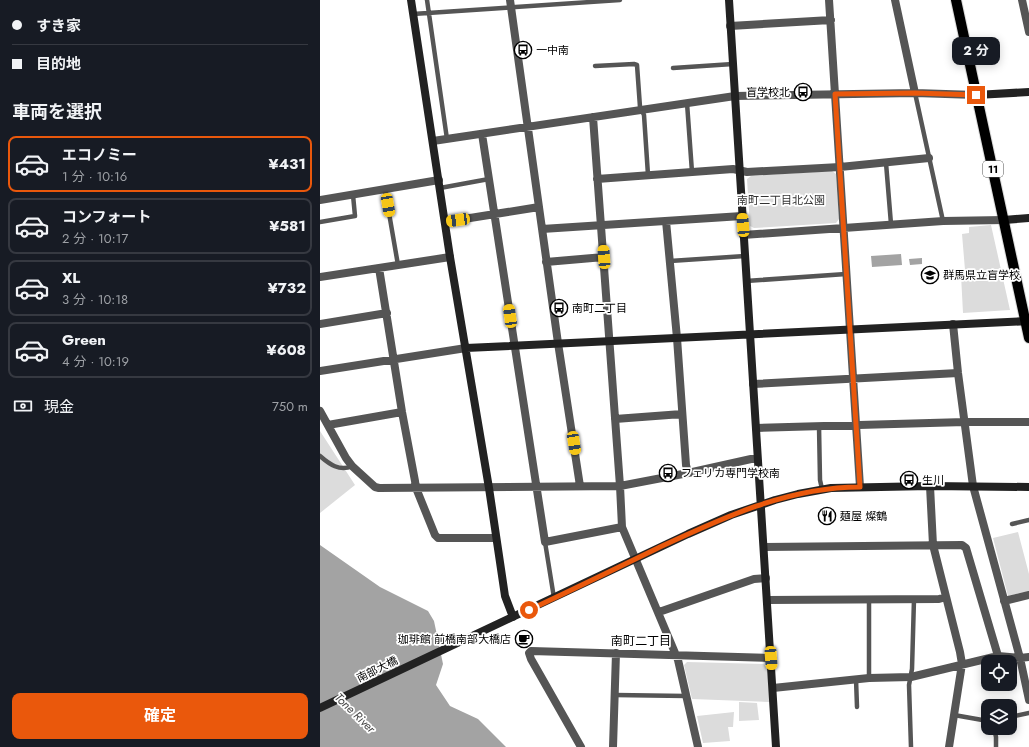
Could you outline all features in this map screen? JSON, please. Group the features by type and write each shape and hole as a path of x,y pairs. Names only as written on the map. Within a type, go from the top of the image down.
{"main road":[{"name":"11","path":"956,0 1027,321 1029,338"}],"street":[{"path":"411,0 450,257 490,488 505,596 513,617"},
{"path":"728,0 760,504 768,600 776,747"},
{"path":"829,0 860,487"},
{"path":"895,0 915,93"},
{"path":"1022,0 1029,32"},
{"path":"510,4 538,207 580,486"},
{"path":"730,26 830,20"},
{"path":"433,141 734,96 915,93 976,95 1029,92"},
{"path":"593,117 622,527 677,656 698,747"},
{"path":"482,134 538,487 545,542 622,527"},
{"path":"597,179 733,169 747,172 840,167 929,158"},
{"path":"320,200 385,190 439,184"},
{"path":"445,222 538,207"},
{"path":"542,229 742,216"},
{"path":"743,234 943,220 1004,220 1029,218"},
{"path":"666,222 677,338 686,465 688,473"},
{"path":"320,277 450,257"},
{"path":"546,262 604,257"},
{"path":"379,268 402,412 416,488 436,537 496,538"},
{"path":"320,324 387,313"},
{"path":"320,371 466,348 1027,321"},
{"path":"953,324 973,486 1020,658 1028,695"},
{"path":"753,384 958,373"},
{"path":"320,411 346,458 352,466 375,487 490,488 620,486 688,473 751,458 757,458"},
{"path":"328,425 402,412"},
{"path":"615,419 682,414"},
{"path":"756,428 965,422 1029,422"},
{"path":"930,486 933,546 962,664 949,747"},
{"name":"南部大橋","path":"320,708 714,522 760,504 822,489 930,486 1029,487"},
{"path":"764,546 962,546 966,548 998,655"},
{"path":"658,612 754,579 766,578"},
{"path":"1004,601 1029,595"},
{"path":"768,600 939,599 946,597"},
{"path":"581,747 531,658 529,653 531,651 771,658"},
{"path":"613,747 616,653"},
{"path":"1017,658 1029,657"},
{"path":"773,688 856,679 911,677 981,660"}],"lane":[{"path":"427,0 447,139"},
{"path":"413,14 510,4 620,0"},
{"path":"673,68 733,64"},
{"path":"595,66 637,65 640,107 644,115 648,175"},
{"path":"915,93 943,220"},
{"path":"687,103 692,172"},
{"path":"886,163 891,224"},
{"path":"439,184 490,179"},
{"path":"385,190 398,265"},
{"path":"320,222 355,216 353,195"},
{"path":"670,261 745,256"},
{"path":"746,281 846,274"},
{"path":"819,426 820,480 822,489"},
{"path":"320,456 332,466 342,468 352,466"},
{"path":"1012,524 1029,520"},
{"path":"545,542 554,598"},
{"path":"869,599 869,678"},
{"path":"911,747 909,685 912,670 914,599"},
{"path":"856,679 857,707"},
{"path":"615,695 686,696"},
{"path":"1017,716 1029,713"},
{"path":"954,715 981,720"},
{"path":"996,735 996,747"}],"green space":[{"name":"南町二丁目北公園","path":"832,171 836,174 839,219 836,223 754,228 750,226 747,179 751,176"},
{"path":"991,225 1010,310 963,313 961,275 965,270 962,234 969,233 969,227"},
{"path":"320,431 355,485 320,513"},
{"path":"1018,532 1029,574 1029,591 1008,596 993,538"},
{"path":"687,662 764,664 767,667 770,702 692,699 684,665"},
{"path":"739,702 757,703 759,720 739,721"},
{"path":"734,712 733,727 728,727 730,741 703,743 697,716"}],"water":[{"path":"901,254 902,265 872,267 871,256"},
{"path":"922,258 922,264 910,265 909,259"},
{"name":"Tone River","path":"320,545 380,587 428,611 434,621 443,664 436,685 450,706 478,719 506,747 320,747"}],"place":[{"name":"一中南","path":"523,50"},
{"name":"盲学校北","path":"803,92"},
{"name":"群馬県立盲学校","path":"930,275"},
{"name":"南町二丁目","path":"559,308"},
{"name":"フェリカ専門学校南","path":"668,473"},
{"name":"生川","path":"909,480"},
{"name":"麺屋 燦鶴","path":"827,516"},
{"name":"珈琲館 前橋南部大橋店","path":"524,639"}],"district":[{"name":"南町二丁目","path":"641,641"}],"route":[{"path":"529,610 688,534 745,510 786,496 831,488 860,487 835,94 915,93 976,95"}]}
